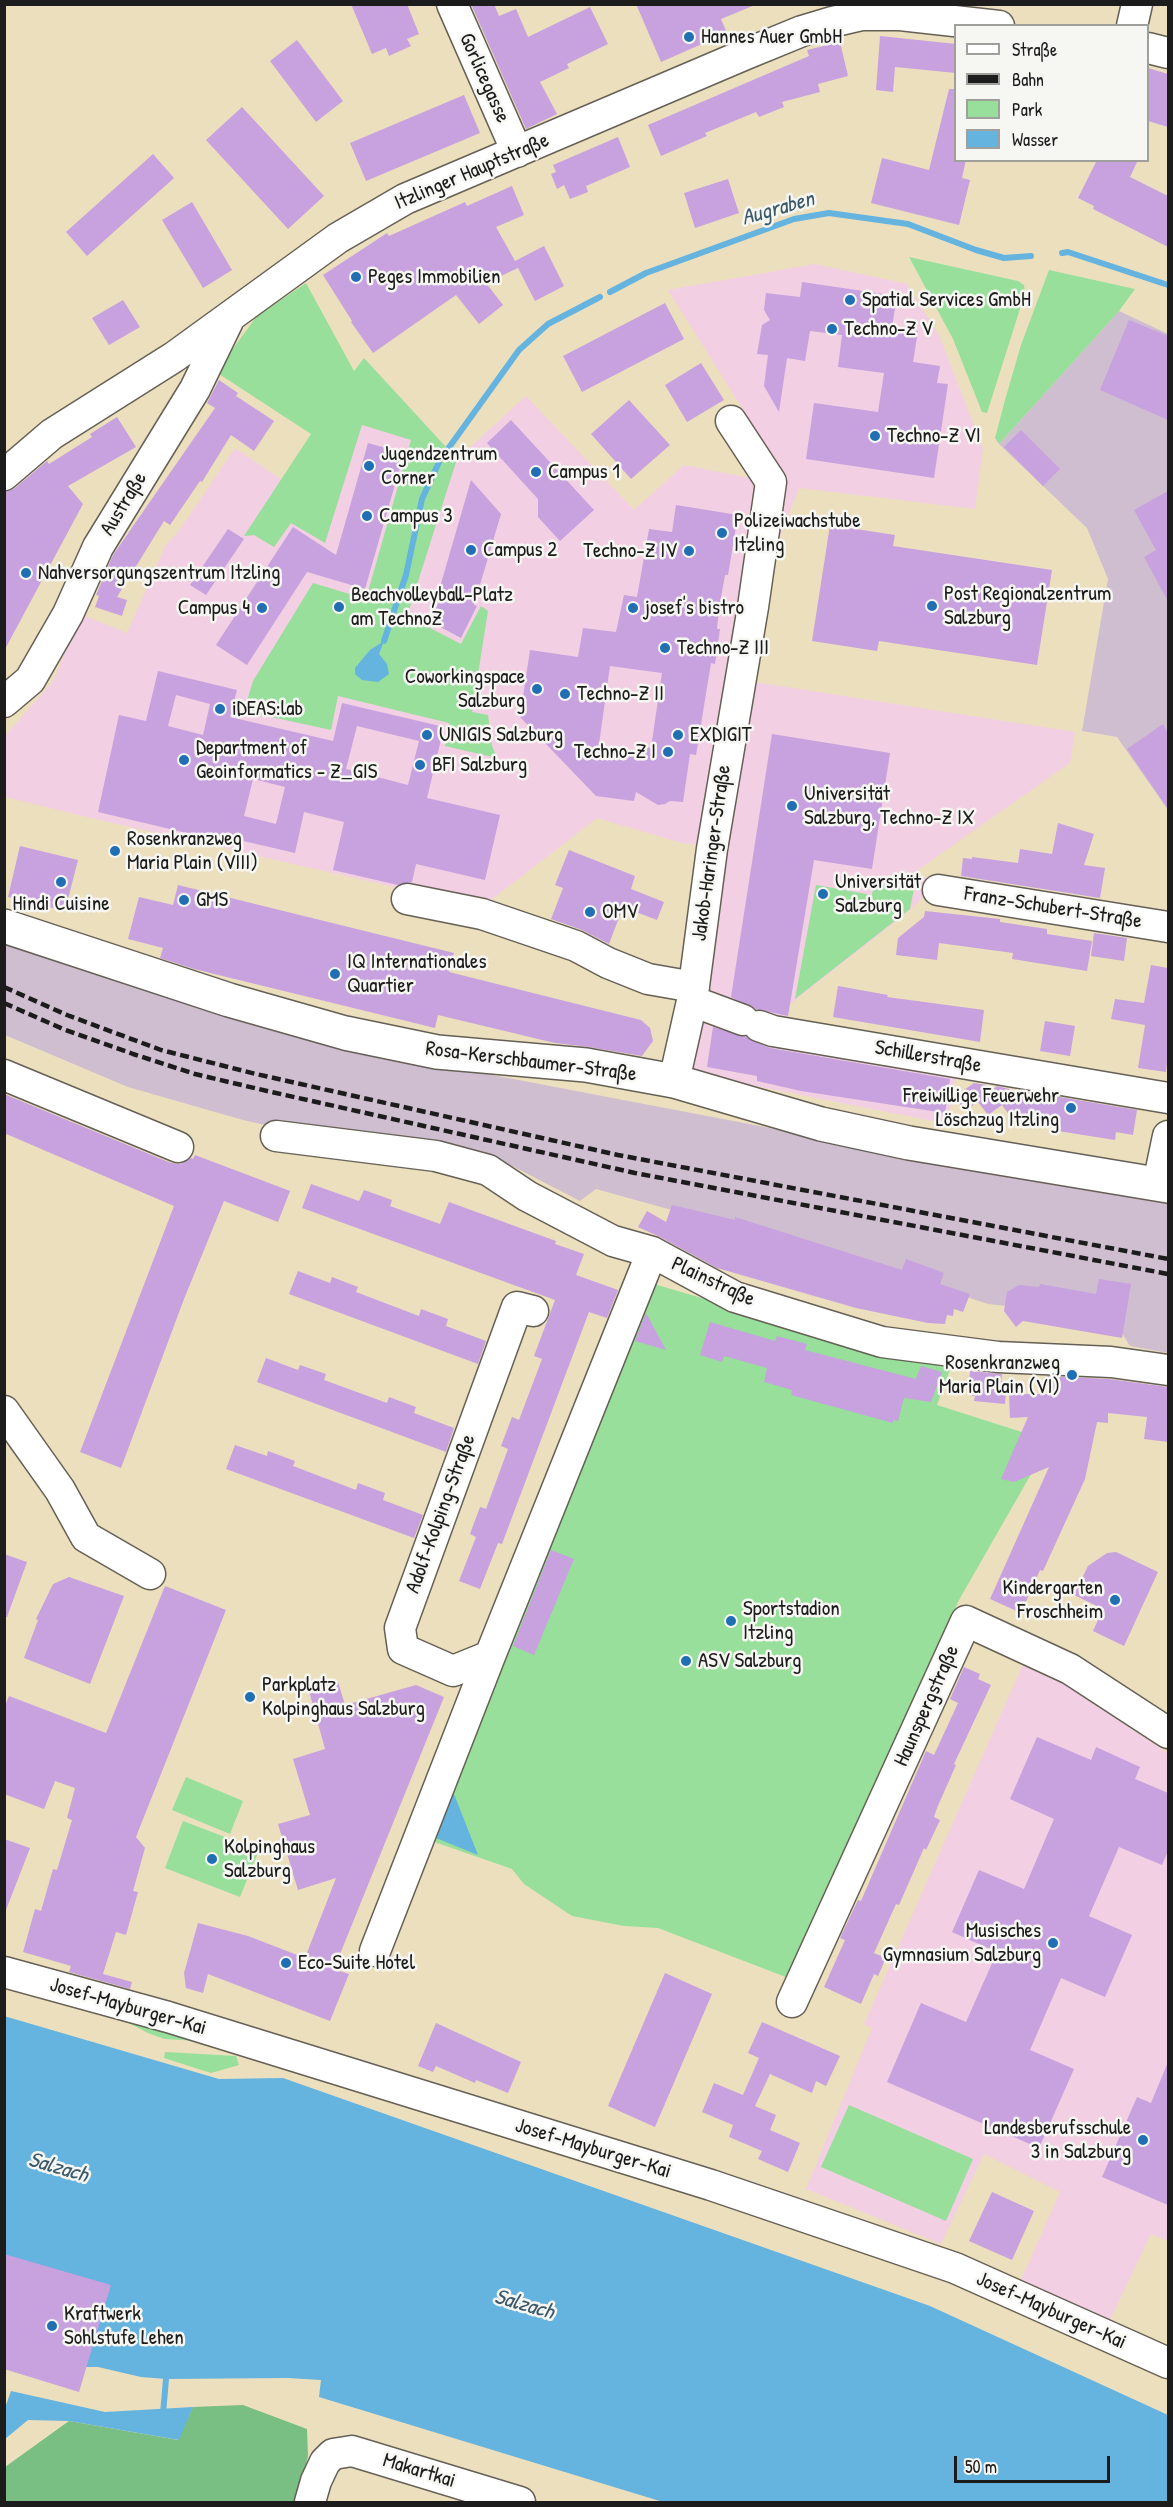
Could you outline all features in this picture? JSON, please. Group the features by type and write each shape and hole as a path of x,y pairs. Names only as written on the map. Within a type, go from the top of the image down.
{"main road":[{"name":"Rosa-Kerschbaumer-Straße","path":"5,925 218,996 345,1034 430,1051 586,1065 674,1082 821,1124 909,1143 1163,1185"}],"street":[{"name":"Gorlicegasse","path":"452,4 517,152"},
{"path":"1132,24 1137,4"},
{"name":"Itzlinger Hauptstraße","path":"4,475 52,434 174,357 285,275 370,218 405,199 802,31 862,15 900,15 981,24"},
{"path":"1149,48 1168,53"},
{"name":"Austraße","path":"4,716 12,696 30,680 68,614 98,547 195,388 230,317"},
{"name":"Jakob-Haringer-Straße","path":"674,1082 693,994 712,849 753,607 771,482 731,421"},
{"name":"Franz-Schubert-Straße","path":"938,890 1168,927"},
{"name":"Schillerstraße","path":"407,899 482,914 576,946 608,963 693,994 751,1023 773,1031 1168,1098"},
{"path":"4,1075 178,1147"},
{"name":"Plainstraße","path":"276,1136 436,1156 488,1170 527,1196 613,1241 652,1252 735,1297 882,1342 998,1357 1111,1362 1168,1370"},
{"path":"1163,1185 1168,1136"},
{"path":"375,1952 490,1656 652,1252"},
{"name":"Adolf-Kolping-Straße","path":"490,1656 453,1671 403,1649 400,1628 517,1307 533,1311"},
{"path":"4,1411 60,1490 86,1537 150,1574"},
{"name":"Haunspergstraße","path":"792,2002 966,1621 1070,1669 1168,1733"},
{"name":"Josef-Mayburger-Kai","path":"4,1972 168,2017 711,2185 955,2268 1168,2363"},
{"name":"Makartkai","path":"310,2502 325,2462 333,2454 352,2451 520,2502"}],"shaded area":[{"path":"815,264 907,284 939,335 983,448 975,509 799,488 774,553 754,682 1075,732 1070,763 912,874 937,880 914,907 789,1005 787,1021 959,1054 948,1124 684,1072 728,848 682,843 597,818 482,907 5,797 4,737 54,680 80,614 127,633 165,546 181,528 235,448 282,480 364,358 457,459 526,396 634,510 684,465 755,479 767,448 668,290"},
{"path":"1119,311 1168,334 1168,810 1117,737 1082,731 1108,579 1087,528 999,444"},
{"path":"5,941 356,1049 1168,1204 1168,1353 1130,1346 1112,1317 988,1304 866,1264 596,1189 580,1201 493,1156 458,1150 305,1134 243,1120 128,1087 5,1035"},
{"path":"1024,1662 1055,1678 1168,1753 1168,2241 1151,2234 1109,2322 1021,2280 1060,2192 984,2154 941,2244 806,2189 872,2028 864,2024"}],"green space":[{"path":"909,257 1018,281 1024,285 1025,293 987,413 982,412 953,339"},
{"path":"1049,270 1135,289 1119,311 999,444 995,438 1005,400 1021,345"},
{"path":"306,283 354,371 364,358 457,459 407,616 461,644 481,606 488,611 472,712 488,715 492,746 497,758 445,746 449,723 338,696 331,730 244,711 253,681 313,583 366,599 411,440 362,425 325,543 291,523 274,547 254,535 244,536 311,434 216,372 256,317"},
{"path":"874,883 914,888 910,909 795,999 816,885 872,895"},
{"name":"Sportstadion Itzling","path":"654,1284 807,1329 952,1364 937,1405 1050,1441 959,1600 791,1979 658,1928 624,1926 572,1916 524,1884 512,1869 426,1839"},
{"name":"Kolpinghaus Salzburg","path":"186,1777 243,1801 230,1834 172,1810"},
{"name":"Kolpinghaus Salzburg","path":"183,1821 259,1850 240,1897 165,1868"},
{"path":"88,2002 228,2043 165,2039 150,2034"},
{"path":"165,2052 236,2056 239,2065 211,2073 164,2058"},
{"path":"849,2105 973,2159 946,2221 821,2167"},
{"path":"243,2405 307,2429 308,2456 297,2502 5,2502 5,2467 69,2421 178,2440 193,2407"}],"water":[{"path":"384,641 379,654 387,664 389,674 378,682 362,680 355,674 355,668 370,650"},
{"path":"450,1784 478,1855 431,1836"},
{"name":"Salzach","path":"4,2016 219,2079 283,2078 930,2306 1168,2415 1168,2502 663,2502 319,2397 321,2380 141,2377 98,2367 86,2367 5,2344"},
{"path":"11,2391 105,2412 193,2407 179,2440 69,2421 28,2420 5,2439 5,2408"}],"building":[{"path":"351,4 407,4 419,34 407,39 411,46 389,56 386,48 372,54"},
{"path":"471,4 494,4 499,16 516,9 528,37 590,7 608,44 567,64 569,68 540,82 557,114 526,129"},
{"path":"636,4 755,5 721,19 727,33 661,62"},
{"path":"880,36 954,44 954,73 895,67 893,92 876,90"},
{"path":"297,40 343,101 316,122 270,61"},
{"path":"840,42 848,76 818,84 820,92 782,102 784,107 759,117 756,112 705,133 707,136 661,156 648,125 809,56 807,50"},
{"path":"1149,68 1168,74 1168,127 1149,121"},
{"path":"949,89 954,89 954,162 966,162 962,178 970,180 959,225 871,203 882,158 929,170"},
{"path":"464,95 480,133 366,181 350,143"},
{"path":"242,107 324,196 288,229 206,140"},
{"path":"618,137 630,167 586,186 588,192 570,199 564,185 557,189 551,174 556,172 553,165"},
{"path":"153,154 174,178 87,256 66,232"},
{"path":"1096,162 1137,162 1130,177 1168,196 1168,247 1093,209 1094,206 1078,198"},
{"path":"728,179 739,213 695,228 684,193"},
{"path":"512,186 524,215 496,227 515,261 544,246 564,286 535,301 518,268 486,283 503,305 479,324 456,295 373,353 323,275 387,233 389,236 465,202 467,206"},
{"path":"192,202 232,270 203,288 162,220"},
{"path":"802,282 897,296 892,327 918,331 913,362 940,366 937,383 948,384 934,478 806,459 814,403 878,412 884,373 838,367 842,335 810,331 805,361 787,358 779,412 764,386 768,355 757,354 762,325 770,320 764,310 766,293 800,297"},
{"path":"123,300 140,327 109,345 92,318"},
{"path":"665,303 684,339 582,392 563,356"},
{"path":"1129,320 1168,336 1168,420 1100,390"},
{"path":"701,363 724,400 687,422 665,385"},
{"path":"219,380 238,393 236,396 274,421 254,451 231,435 202,482 200,481 170,525 164,521 117,597 127,600 122,616 95,607 99,596 96,595 113,555 215,408 207,403"},
{"path":"629,400 670,445 631,479 591,434"},
{"name":"Nahversorgungszentrum Itzling","path":"117,417 136,447 68,486 83,504 4,651 4,492 15,488 47,461 49,464 92,437 90,434"},
{"name":"Campus 1","path":"511,420 594,510 560,541 538,517 538,499 487,443"},
{"path":"1021,430 1060,469 1043,486 1004,447"},
{"path":"368,443 404,453 365,589 307,572 247,665 216,645 293,527 336,555"},
{"name":"Campus 2","path":"471,480 501,514 474,605 477,606 461,638 429,621 445,590 440,587"},
{"path":"1168,491 1168,601 1144,557 1156,550 1134,510"},
{"path":"676,505 738,515 728,575 725,575 719,609 717,629 720,629 715,664 711,663 696,755 690,754 683,802 670,801 658,805 636,792 634,801 596,796 520,717 530,650 578,657 583,628 616,632 624,595 637,597 649,529 672,532","holes":["610,666 662,673 651,748 641,746 639,757 598,751"]},
{"name":"Post Regionalzentrum Salzburg","path":"830,525 895,535 893,546 1052,570 1037,665 879,641 877,651 812,641"},
{"path":"228,529 244,539 206,595 190,585"},
{"path":"158,671 237,690 230,717 333,741 342,703 444,727 427,798 500,815 485,880 416,864 412,882 398,885 333,870 344,822 304,812 295,853 209,833 208,838 98,812 119,715 146,721","holes":["176,695 210,704 203,735 168,726","357,726 419,741 408,785 346,769","253,779 285,787 276,824 244,816"]},
{"path":"1163,724 1168,733 1168,809 1127,749"},
{"name":"Universität Salzburg, Techno-Z IX","path":"772,734 890,753 872,869 814,860 788,1016 756,1009 731,997"},
{"path":"1058,823 1094,834 1084,865 1105,868 1100,898 961,876 963,858 972,859 972,857 1018,863 1020,849 1052,854"},
{"path":"20,846 78,860 65,911 8,897"},
{"path":"569,850 635,876 631,889 664,902 657,920 623,907 609,944 582,930 551,919 563,888 555,885"},
{"name":"IQ Internationales Quartier","path":"178,885 454,953 449,972 641,1020 650,1028 653,1041 642,1056 555,1043 438,1015 435,1028 194,969 160,958 163,948 128,939 139,897 173,905"},
{"path":"925,911 1000,919 1000,922 1047,929 1047,934 1092,941 1087,971 1012,959 1013,953 939,943 937,960 896,955 898,938 924,917"},
{"path":"1094,933 1127,938 1124,961 1091,956"},
{"path":"1151,965 1168,968 1166,1072 1138,1068 1145,1025 1111,1019 1115,999 1144,1003"},
{"path":"838,986 888,995 887,997 984,1010 980,1042 833,1017"},
{"path":"1045,1021 1075,1026 1070,1056 1040,1051"},
{"path":"713,1027 746,1037 770,1048 950,1079 945,1113 801,1091 757,1081 757,1076 707,1067"},
{"name":"Freiwillige Feuerwehr Löschzug Itzling","path":"974,1083 986,1085 991,1091 997,1086 1009,1089 1014,1095 1020,1090 1032,1092 1036,1098 1042,1094 1137,1110 1133,1135 1116,1132 1115,1140 1058,1131 1058,1128 1013,1120 1002,1105 988,1115 978,1102 965,1111 954,1097"},
{"path":"4,1094 171,1163 181,1164 193,1159 195,1155 290,1191 278,1222 224,1201 184,1299 121,1468 80,1452 174,1206 4,1133"},
{"path":"311,1184 359,1201 364,1190 392,1200 390,1206 440,1224 449,1202 556,1241 555,1244 584,1254 576,1275 618,1290 607,1318 589,1312 502,1544 498,1543 480,1589 459,1581 476,1537 470,1534 480,1507 486,1509 508,1449 501,1446 512,1417 519,1420 542,1359 534,1356 555,1300 302,1208"},
{"path":"672,1205 735,1220 735,1217 902,1270 906,1259 944,1273 940,1284 970,1294 963,1312 954,1309 953,1316 947,1315 945,1324 928,1323 856,1308 717,1268 638,1227 647,1211 666,1222"},
{"path":"298,1271 330,1283 332,1277 358,1287 356,1292 419,1316 421,1309 448,1319 446,1326 486,1341 478,1364 289,1294"},
{"path":"1099,1279 1131,1284 1122,1338 1023,1321 1016,1327 1004,1311 1007,1292 1019,1285 1039,1287 1040,1284 1096,1294"},
{"path":"646,1313 666,1350 635,1341"},
{"path":"710,1322 775,1341 777,1336 807,1344 805,1350 916,1379 921,1366 942,1372 931,1402 904,1398 898,1421 893,1420 893,1423 791,1395 792,1390 764,1382 767,1368 724,1356 722,1362 700,1355"},
{"path":"266,1358 298,1370 300,1365 326,1374 324,1380 387,1403 389,1397 416,1407 414,1413 454,1428 446,1452 257,1382"},
{"path":"970,1371 1002,1374 1001,1381 1007,1381 1005,1404 974,1401 975,1396 968,1395"},
{"path":"1047,1376 1109,1379 1168,1387 1168,1442 1144,1439 1147,1417 1108,1413 1108,1423 1097,1422 1085,1479 1021,1613 990,1599 1049,1467 1014,1482 1001,1479 1028,1417 1010,1418 1009,1394 1047,1394"},
{"path":"235,1445 267,1456 268,1451 295,1461 293,1466 356,1490 358,1483 385,1493 383,1500 423,1515 414,1538 226,1469"},
{"path":"551,1550 574,1559 534,1655 513,1646"},
{"name":"Kindergarten Froschheim","path":"1116,1552 1158,1572 1124,1646 1093,1631 1103,1609 1074,1595 1088,1566 1107,1553"},
{"path":"4,1554 27,1562 7,1617 4,1617"},
{"path":"69,1577 124,1596 90,1684 24,1658 38,1620 36,1619 53,1584"},
{"path":"165,1586 226,1610 136,1837 145,1848 133,1891 138,1892 126,1935 116,1932 103,1974 132,1982 130,1989 69,1972 71,1966 23,1952 35,1909 41,1911 53,1869 57,1870 72,1820 67,1818 75,1788 55,1781 44,1809 4,1794 4,1708 9,1696 106,1733"},
{"path":"964,1667 980,1674 978,1679 991,1685 954,1764 956,1765 937,1808 934,1817 940,1820 926,1850 924,1848 899,1905 896,1904 874,1953 886,1958 878,1976 874,1974 861,2004 824,1987 845,1940 840,1938 858,1900 861,1901 926,1751 934,1755 958,1703 950,1699"},
{"name":"Kolpinghaus Salzburg","path":"338,1682 345,1705 416,1685 444,1697 334,1969 349,1974 330,2021 208,1974 203,1993 186,1988 184,1973 198,1923 248,1936 305,1958 336,1878 298,1890 278,1824 310,1815 293,1759 325,1749 309,1691"},
{"name":"Musisches Gymnasium Salzburg","path":"1037,1737 1091,1760 1096,1747 1140,1767 1135,1779 1168,1793 1168,1851 1162,1865 1119,1847 1089,1916 1132,1935 1105,1997 1061,1978 1030,2050 1074,2069 1039,2148 887,2082 921,2003 966,2022 997,1952 952,1932 979,1870 1024,1889 1054,1819 1010,1799"},
{"path":"4,1839 30,1848 6,1910 4,1910"},
{"path":"665,1973 712,1994 655,2127 608,2106"},
{"path":"762,2022 840,2056 826,2086 816,2081 812,2093 770,2074 755,2106 776,2115 770,2130 800,2143 788,2172 758,2159 762,2151 729,2137 733,2125 702,2112 714,2083 743,2095 759,2058 748,2053"},
{"path":"436,2023 521,2062 508,2093 476,2080 475,2083 436,2066 433,2072 418,2066"},
{"name":"Landesberufsschule 3 in Salzburg","path":"1168,2062 1168,2205 1102,2177 1137,2097 1151,2103"},
{"path":"992,2192 1034,2211 1012,2260 969,2241"},
{"name":"Kraftwerk Sohlstufe Lehen","path":"4,2254 111,2285 79,2392 4,2369"}],"waterway":[{"name":"Augraben","path":"610,292 646,273 794,219 829,213 908,224 976,250 1004,258 1031,256"},
{"path":"1062,253 1068,252 1168,285"},
{"name":"Augraben","path":"384,641 406,575 422,499 440,460 519,350 548,324 600,297"},
{"path":"163,2414 166,2379"}],"railway":[{"path":"4,987 67,1015 161,1050 256,1074 618,1155 1168,1259"},
{"path":"4,1003 63,1029 133,1054 195,1074 267,1091 635,1173 1168,1274"}],"place":[{"name":"Hannes Auer GmbH","path":"689,37"},
{"name":"Peges Immobilien","path":"356,277"},
{"name":"Spatial Services GmbH","path":"850,300"},
{"name":"Techno-Z V","path":"832,329"},
{"name":"Techno-Z VI","path":"875,436"},
{"name":"Jugendzentrum Corner","path":"369,466"},
{"name":"Campus 1","path":"536,472"},
{"name":"Campus 3","path":"367,516"},
{"name":"Polizeiwachstube Itzling","path":"722,533"},
{"name":"Campus 2","path":"471,550"},
{"name":"Techno-Z IV","path":"689,551"},
{"name":"Nahversorgungszentrum Itzling","path":"26,573"},
{"name":"Post Regionalzentrum Salzburg","path":"932,606"},
{"name":"Beachvolleyball-Platz am TechnoZ","path":"339,607"},
{"name":"Campus 4","path":"262,608"},
{"name":"josef's bistro","path":"633,608"},
{"name":"Techno-Z III","path":"665,648"},
{"name":"Coworkingspace Salzburg","path":"537,689"},
{"name":"Techno-Z II","path":"565,694"},
{"name":"iDEAS:lab","path":"220,709"},
{"name":"UNIGIS Salzburg","path":"427,735"},
{"name":"EXDIGIT","path":"678,735"},
{"name":"Techno-Z I","path":"668,752"},
{"name":"Department of Geoinformatics - Z_GIS","path":"184,760"},
{"name":"BFI Salzburg","path":"420,765"},
{"name":"Universität Salzburg, Techno-Z IX","path":"792,806"},
{"name":"Rosenkranzweg Maria Plain (VIII)","path":"115,851"},
{"name":"Hindi Cuisine","path":"61,882"},
{"name":"Universität Salzburg","path":"823,894"},
{"name":"GMS","path":"184,900"},
{"name":"OMV","path":"590,912"},
{"name":"IQ Internationales Quartier","path":"335,974"},
{"name":"Freiwillige Feuerwehr Löschzug Itzling","path":"1071,1108"},
{"name":"Rosenkranzweg Maria Plain (VI)","path":"1072,1375"},
{"name":"Kindergarten Froschheim","path":"1115,1600"},
{"name":"Sportstadion Itzling","path":"731,1621"},
{"name":"ASV Salzburg","path":"686,1661"},
{"name":"Parkplatz Kolpinghaus Salzburg","path":"250,1697"},
{"name":"Kolpinghaus Salzburg","path":"212,1859"},
{"name":"Musisches Gymnasium Salzburg","path":"1053,1943"},
{"name":"Eco-Suite Hotel","path":"286,1963"},
{"name":"Landesberufsschule 3 in Salzburg","path":"1143,2140"},
{"name":"Kraftwerk Sohlstufe Lehen","path":"52,2326"}]}
